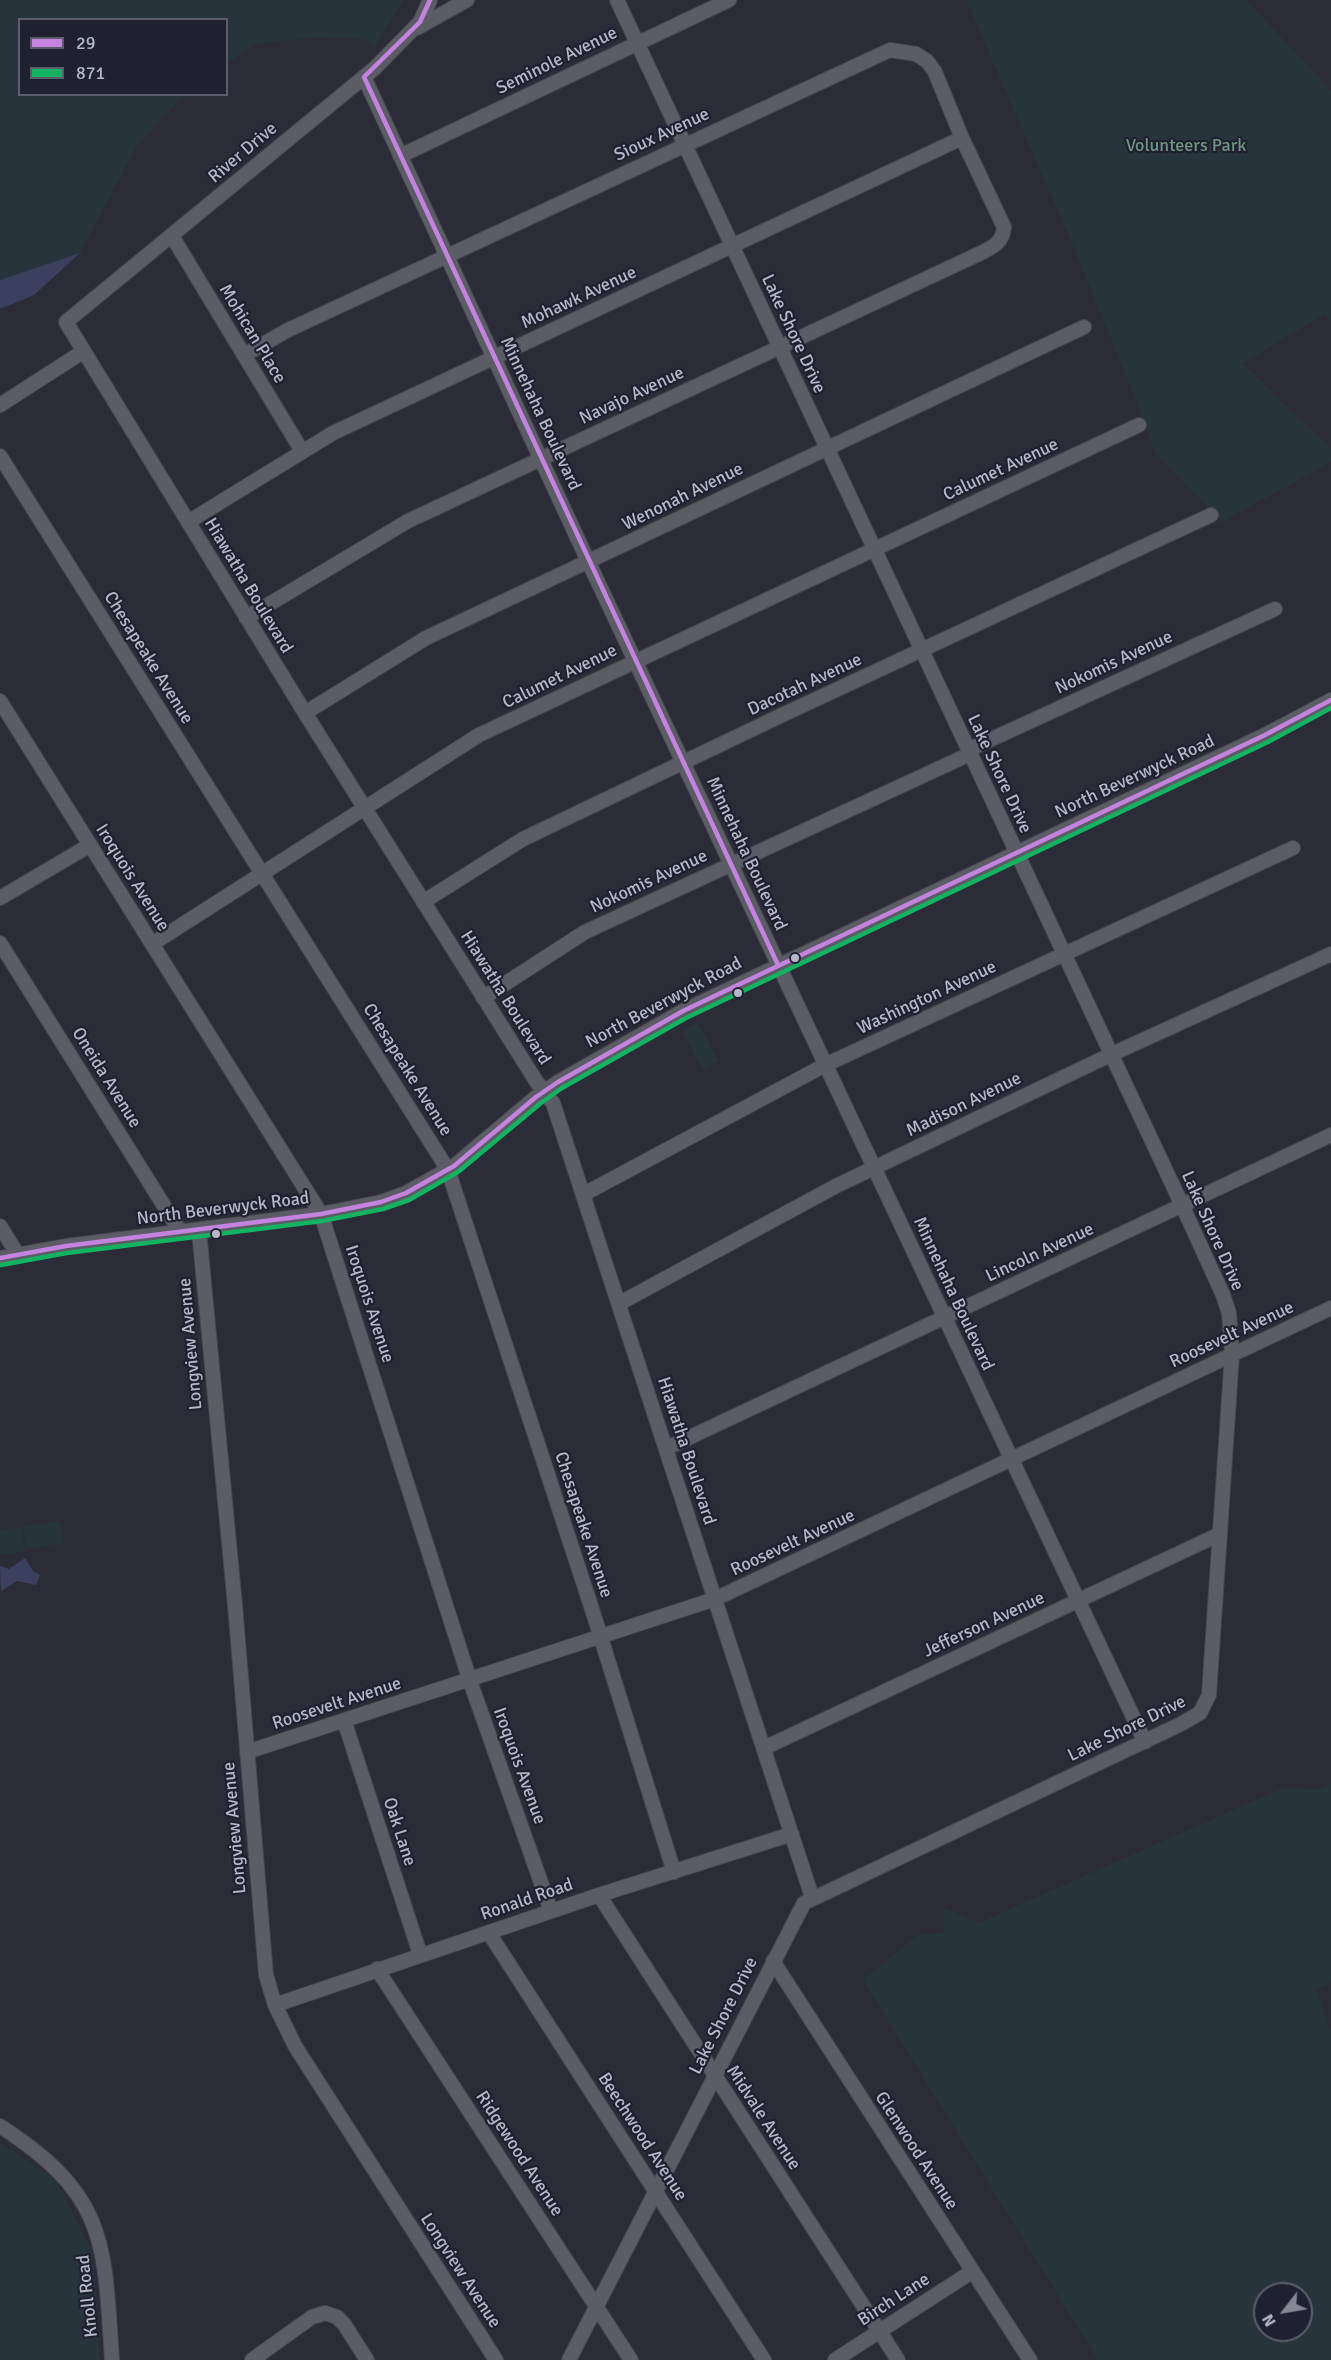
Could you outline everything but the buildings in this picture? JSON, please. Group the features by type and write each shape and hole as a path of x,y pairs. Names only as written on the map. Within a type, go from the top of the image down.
{"street":[{"name":"River Drive","path":"66,322 364,77 420,22 430,0"},
{"path":"413,29 468,0"},
{"name":"Lake Shore Drive","path":"569,2360 798,1911 812,1897 1145,1742 1200,1713 1208,1701 1232,1354 1226,1304 1182,1205 617,0"},
{"name":"Seminole Avenue","path":"400,156 729,0"},
{"name":"Sioux Avenue","path":"244,355 288,330 883,51 896,50 916,54 931,66 962,138 1002,220 1004,234"},
{"name":"Minnehaha Boulevard","path":"364,77 588,561 1145,1742"},
{"name":"Mohawk Avenue","path":"188,522 333,433 962,138"},
{"name":"Navajo Avenue","path":"246,618 408,521 983,252 996,245 1004,234"},
{"name":"Mohican Place","path":"172,236 302,452"},
{"name":"Hiawatha Boulevard","path":"66,322 305,713 483,998 553,1103 812,1897"},
{"name":"Wenonah Avenue","path":"305,713 426,638 1084,327"},
{"path":"0,405 84,351"},
{"name":"Calumet Avenue","path":"152,944 479,735 1139,425"},
{"name":"Chesapeake Avenue","path":"0,456 448,1170 601,1637 674,1872"},
{"name":"Dacotah Avenue","path":"423,902 523,839 1211,515"},
{"name":"Nokomis Avenue","path":"483,998 585,932 1275,609"},
{"name":"North Beverwyck Road","path":"0,1258 321,1214 381,1202 421,1186 448,1170 544,1092 626,1041 778,965 1265,735 1331,700"},
{"name":"Iroquois Avenue","path":"0,701 321,1214 470,1681 551,1911"},
{"path":"0,898 90,845"},
{"name":"Washington Avenue","path":"584,1194 825,1065 1293,848"},
{"name":"Oneida Avenue","path":"0,943 182,1233"},
{"name":"Madison Avenue","path":"620,1303 874,1168 1110,1055 1331,954"},
{"name":"Lincoln Avenue","path":"667,1448 1331,1135"},
{"path":"0,1226 18,1255"},
{"name":"Longview Avenue","path":"199,1231 266,1975 275,2005 295,2046 496,2360"},
{"name":"Roosevelt Avenue","path":"247,1752 470,1681 715,1599 1331,1308"},
{"name":"Jefferson Avenue","path":"764,1748 1220,1534"},
{"name":"Oak Lane","path":"344,1720 420,1954"},
{"name":"Ronald Road","path":"275,2005 598,1895 792,1834"},
{"name":"Midvale Avenue","path":"598,1895 898,2360"},
{"name":"Beechwood Avenue","path":"489,1932 764,2360"},
{"name":"Glenwood Avenue","path":"773,1961 1030,2360"},
{"name":"Ridgewood Avenue","path":"377,1969 631,2360"},
{"name":"Knoll Road","path":"0,2126 43,2156 57,2169 82,2201 92,2219 105,2259 112,2360"},
{"name":"Birch Lane","path":"835,2360 973,2271"},
{"path":"252,2360 318,2314 331,2314 338,2318 367,2360"}],"green space":[{"path":"0,0 404,0 374,48 363,39 316,37 254,44 228,62 228,18 18,18 18,96 183,96 136,147 80,253 0,280"},
{"name":"Volunteers Park","path":"966,0 1246,0 1331,90 1331,321 1325,314 1243,363 1331,449 1331,462 1222,522 1155,453 1074,248"},
{"path":"698,1023 719,1061 703,1070 682,1031"},
{"path":"60,1521 64,1543 26,1549 23,1526"},
{"path":"21,1527 25,1551 0,1555 0,1530"},
{"path":"1331,1784 1331,1983 1317,1989 1331,2030 1331,2360 1098,2360 863,1980 919,1934 944,1933 944,1908 978,1923 1283,1788 1318,1789"},
{"path":"0,2143 56,2180 93,2253 100,2360 0,2360"}],"water":[{"path":"80,253 34,295 0,309 0,280"},
{"path":"25,1558 33,1571 40,1575 36,1585 17,1581 1,1591 0,1566 9,1569"}],"transit line":[{"name":"29","path":"430,0 420,22 364,77 778,965"},
{"name":"29","path":"0,1258 66,1246 321,1214 381,1202 406,1193 454,1166 536,1097 558,1082 683,1011 1265,735 1331,700"},
{"name":"871","path":"1,1265 67,1253 322,1221 383,1209 409,1200 458,1172 562,1088 686,1018 1268,742 1331,708"}]}
